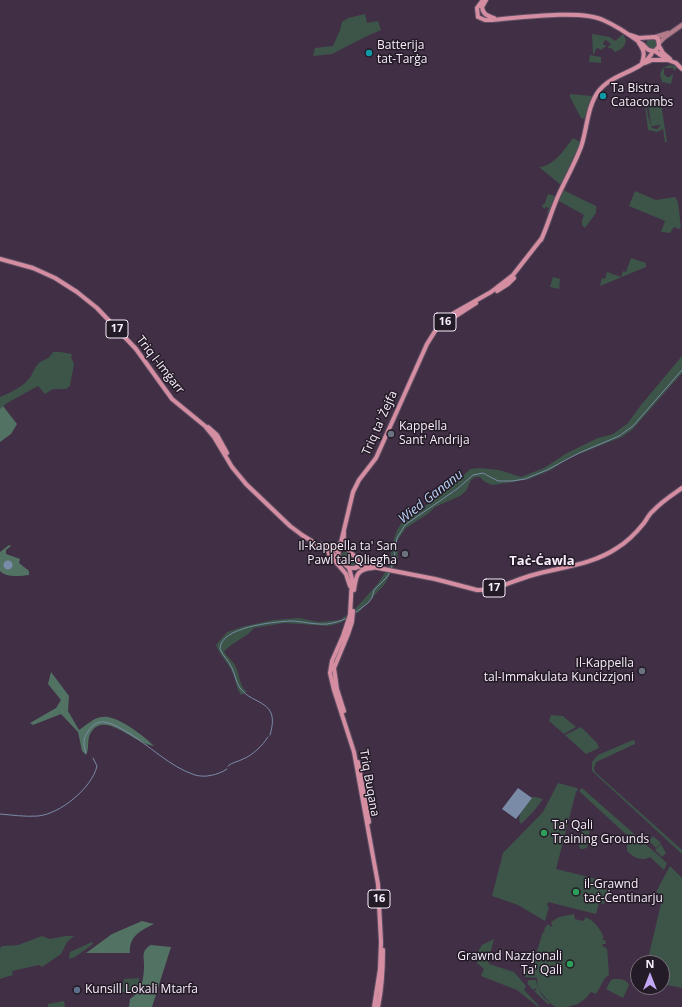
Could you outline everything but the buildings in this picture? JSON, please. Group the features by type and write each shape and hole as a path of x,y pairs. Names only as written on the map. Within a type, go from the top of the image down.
{"main road":[{"path":"478,17 476,8 483,0"},
{"path":"486,0 482,7 483,12 486,16 494,18"},
{"path":"478,17 494,18 582,15 597,17 645,45 648,50 646,57 641,64"},
{"path":"478,17 485,20 492,20 537,16"},
{"path":"597,17 639,43 644,52 641,64"},
{"path":"630,35 639,38 655,37 672,31 682,25"},
{"path":"659,44 672,31"},
{"path":"655,37 663,53 670,61"},
{"path":"645,45 647,38"},
{"name":"16","path":"641,64 646,62 659,44"},
{"path":"648,50 654,51 676,63 682,69"},
{"path":"641,64 652,60 670,61"},
{"name":"Triq ta' Żejfa","path":"340,550 351,495 354,488 376,458 427,344 443,321 454,312 508,284 518,274 542,238 558,196 581,147 591,106 595,96 600,88 608,82 641,64"},
{"name":"Triq l-Imġarr","path":"0,258 42,269 68,284 102,310 136,347 173,397 217,435 233,466 248,482 292,525 327,549 340,550"},
{"name":"Triq l-Imġarr","path":"0,258 33,268 55,278 77,292 97,308 136,349 172,399 205,426 240,478 285,521 302,535 339,558 349,568"},
{"path":"213,431 212,433 218,440 217,442"},
{"name":"17","path":"356,567 368,566 483,590 494,588 531,575 580,565 618,548 635,533 652,511 682,488"},
{"path":"318,543 329,548 336,548 340,543 344,532"},
{"name":"Triq ta' Żejfa","path":"344,532 344,544 347,548"},
{"path":"302,535 325,551 342,568 349,580 351,598"},
{"path":"340,550 347,548 357,559"},
{"name":"16","path":"339,558 340,550"},
{"name":"16","path":"356,567 357,559"},
{"name":"17","path":"357,559 368,566"},
{"path":"349,568 356,567"},
{"name":"Triq Buqana","path":"356,567 348,634 336,663 334,675 361,772 378,867 383,913 383,971 378,1007"},
{"name":"Triq Buqana","path":"349,568 352,579 351,616 332,661 330,673 354,752 378,884 381,942 374,1007"},
{"path":"354,592 357,575 360,571 364,569 384,569"},
{"path":"376,995 380,989 381,972 383,971"}],"green space":[{"path":"365,14 367,23 378,21 381,30 332,54 313,56 315,48 333,46 342,22 348,18"},
{"path":"592,34 610,37 615,41 623,34 626,42 623,48 615,52 611,48 608,48 611,44 606,40 604,41 603,45 606,46 601,50 598,48 593,54"},
{"path":"650,39 654,39 656,40 656,48 650,49 647,46 647,42"},
{"path":"590,55 601,57 601,63 589,62"},
{"path":"669,65 678,67 674,71 673,68 664,68 664,74 667,77 670,77 672,74 673,75 671,84 662,82 660,74 663,68"},
{"path":"570,94 592,96 587,115 583,119 581,118 570,97"},
{"path":"652,97 658,99 661,103 667,142 665,142 663,129 657,132 648,130 645,105 647,100","holes":["652,99 658,102 648,103 651,125 647,104 648,102","661,125 657,129 652,128 651,126"]},
{"path":"573,138 580,142 579,148 561,185 539,167 554,161"},
{"path":"563,190 596,206 596,213 585,228 582,225 584,215 559,201"},
{"path":"635,191 656,200 675,197 678,202 681,228 679,229 674,227 670,233 661,232 665,221 629,206"},
{"path":"548,194 555,196 549,214 547,213 549,208 546,207 544,209 542,206 545,203"},
{"path":"631,258 646,263 646,267 600,286 602,278 605,279 607,272 621,277 623,271 626,272"},
{"path":"553,277 560,279 559,289 550,287"},
{"path":"53,352 72,354 71,357 74,364 70,386 66,389 53,389 45,394 38,386 7,403 0,409 0,397 25,383 41,361 48,358"},
{"path":"682,356 682,373 633,429 622,437 569,458 551,470 529,479 492,485 485,482 480,477 475,477 471,480 466,491 460,496 435,507 429,513 406,528 397,541 398,558 385,584 359,612 340,623 328,626 284,623 254,628 247,635 227,648 224,652 237,668 242,687 247,692 241,695 231,670 216,645 227,632 245,626 273,620 300,618 318,622 340,620 357,607 379,582 391,563 391,548 397,530 406,516 419,511 470,469 479,468 499,470 521,477 544,468 567,453 598,438 613,434 627,424"},
{"path":"3,406 17,424 11,434 0,442 0,409"},
{"path":"9,545 11,546 6,550 6,554 20,559 19,563 29,571 29,575 10,576 0,571 0,552"},
{"path":"345,551 354,558 355,565 353,567 347,564 342,558 341,554"},
{"path":"51,672 69,696 68,711 79,730 97,718 109,717 116,719 130,727 154,746 146,744 117,728 103,725 97,726 90,734 86,755 82,751 78,732 61,714 33,725 30,723 56,708 61,700 48,684"},
{"path":"551,715 563,716 576,727 564,734 549,721"},
{"path":"581,727 597,743 599,748 586,754 565,735"},
{"path":"633,740 635,741 635,744 596,762 594,768 595,772 682,850 682,854 592,771 592,762 598,755"},
{"name":"Ta' Qali Training Grounds","path":"558,783 577,788 578,790 576,792 556,869 605,881 603,888 608,890 604,904 599,903 596,914 548,902 547,906 549,907 545,921 518,905 492,896 503,853 543,812"},
{"path":"582,788 667,863 664,870 650,857 641,859 627,851 627,843 631,839 579,791"},
{"path":"530,797 543,799 521,824 519,818 520,814 532,798"},
{"path":"584,822 588,823 590,828 587,848 580,849 579,845"},
{"path":"653,836 661,843 656,848 649,841"},
{"path":"661,844 666,853 662,857 655,850"},
{"path":"670,866 682,878 682,988 670,986 670,955 649,955 663,895 656,892"},
{"name":"Grawnd Nazzjonali Ta' Qali","path":"574,914 575,919 583,921 586,917 592,921 601,931 604,938 602,938 605,940 606,944 603,944 602,946 606,949 607,948 609,975 605,978 596,994 591,992 578,1004 567,1007 556,1007 551,1004 538,989 537,978 525,977 525,975 526,969 533,969 543,932 548,933 544,932 544,929 548,924 551,927 551,922 559,917"},
{"path":"142,921 154,924 133,938 130,953 86,953 112,934"},
{"path":"42,936 50,939 74,936 67,942 61,954 42,967 39,965 12,971 13,975 0,979 0,948 2,946 18,945"},
{"path":"494,939 488,961 489,964 514,972 526,986 524,990 540,1007 517,990 481,976 484,969 477,963 478,960 474,958 482,945"},
{"path":"92,942 93,944 75,957 69,959 70,952"},
{"path":"151,945 171,947 152,1007 129,1007 130,999 137,993 142,984 144,952"},
{"path":"139,978 139,990 135,995 122,992 124,979"},
{"path":"529,980 536,980 538,989 544,998 550,1003 548,1004 534,991 536,988 533,990 527,983"},
{"path":"611,980 625,980 629,985 623,998 606,989"},
{"path":"64,1001 65,1007 48,1007 48,1004"}],"water":[{"path":"6,561 10,561 12,565 10,569 6,569 4,567 4,563"},
{"path":"518,788 532,798 516,819 502,809"}],"waterway":[{"name":"Wied Gananu","path":"391,569 397,538 405,525 457,489 473,475 483,473 498,481 525,479 619,436 633,426 682,370"},
{"name":"Wied Gananu","path":"355,613 368,603 372,598 374,590 390,572"},
{"name":"Wied Gananu","path":"270,735 272,715 269,709 245,694 240,688 231,665 220,649 222,642 229,635 260,624 290,621 327,624 347,618"},
{"path":"86,753 84,743 87,733 94,725 99,722 104,722 127,732 177,767 195,775 211,775 220,773 227,769"},
{"path":"228,766 254,753 268,737"},
{"path":"0,814 38,816 47,814 65,805 89,783 97,766 93,758"}],"place":[{"name":"Batterija tat-Tarġa","path":"369,53"},
{"name":"Ta Bistra Catacombs","path":"603,96"},
{"name":"Kappella Sant' Andrija","path":"391,434"},
{"name":"Il-Kappella ta' San Pawl tal-Qliegħa","path":"405,554"},
{"name":"Il-Kappella tal-Immakulata Kunċizzjoni","path":"642,671"},
{"name":"Ta' Qali Training Grounds","path":"544,833"},
{"name":"il-Grawnd taċ-Ċentinarju","path":"576,892"},
{"name":"Grawnd Nazzjonali Ta' Qali","path":"570,964"},
{"name":"Kunsill Lokali Mtarfa","path":"77,990"}],"district":[{"name":"Taċ-Ċawla","path":"542,561"}]}
